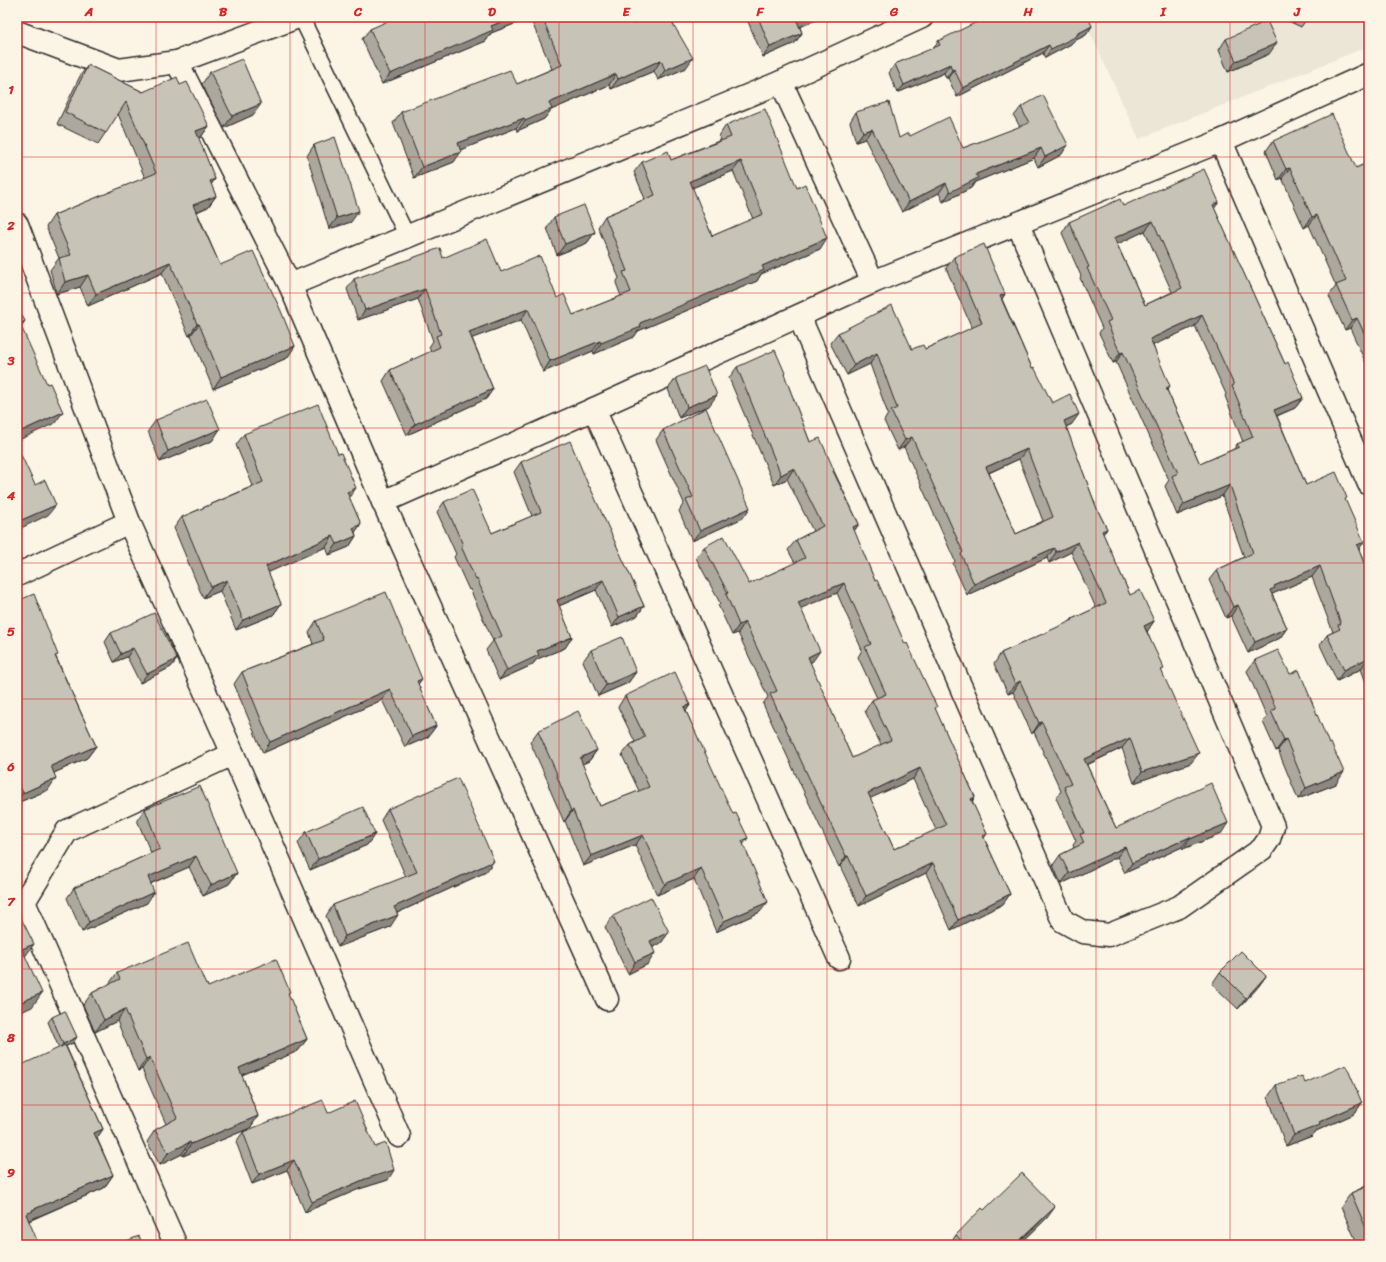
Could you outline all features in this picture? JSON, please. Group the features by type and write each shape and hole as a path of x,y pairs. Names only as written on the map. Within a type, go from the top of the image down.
{"street":[{"path":"17,32 119,70 177,62 299,17"},
{"path":"290,285 781,82 922,17"},
{"path":"177,62 290,285 383,502 607,999"},
{"path":"383,502 594,409 873,282 1222,141 1369,74"},
{"path":"781,82 873,282"},
{"path":"1222,141 1369,484"},
{"path":"17,224 129,522 233,754 399,1136"},
{"path":"799,316 1063,921 1083,932 1109,935 1179,907 1262,850 1269,839 1273,826 1018,224"},
{"path":"594,409 839,958"},
{"path":"17,575 129,522"},
{"path":"174,1241 20,902 67,831 233,754"}],"lane":[{"path":"299,17 407,236"}],"shaded area":[{"path":"1083,17 1369,17 1369,46 1139,139"}],"building":[{"path":"397,17 513,17 491,26 493,30 390,74 370,29"},
{"path":"542,17 632,17 635,23 649,17 669,17 693,58 665,70 661,60 618,79 616,74 549,103 552,109 525,121 524,118 458,143 461,152 422,167 401,112 510,70 517,84 562,65"},
{"path":"758,17 807,17 797,21 802,33 770,47"},
{"path":"987,17 1088,17 1092,26 1077,34 1077,36 1051,49 1049,45 963,88 950,64 904,85 895,64 940,45 938,41"},
{"path":"1267,21 1277,43 1236,61 1226,39"},
{"path":"242,59 261,104 232,116 210,72"},
{"path":"88,65 143,92 177,77 180,85 187,82 209,126 196,131 215,179 210,181 216,196 193,205 220,265 253,251 281,311 295,346 221,377 199,324 197,324 170,262 96,294 88,275 65,282 59,258 71,255 54,215 156,173 126,102 106,133 65,112"},
{"path":"1043,95 1068,145 1045,157 1041,148 976,174 978,178 950,192 946,183 909,202 872,129 863,132 856,112 889,102 899,138 908,133 910,136 949,117 963,148 1029,123 1021,107"},
{"path":"765,109 797,188 805,184 827,238 762,266 764,270 640,323 641,327 601,343 600,341 550,361 528,309 469,332 493,389 415,424 390,370 440,347 436,336 441,334 425,289 365,310 354,279 440,248 443,258 487,239 501,272 540,256 557,298 564,294 573,315 631,292 623,272 627,271 605,216 655,195 642,162 668,151 671,160 731,137 726,125","holes":["741,161 763,214 712,236 690,181"]},
{"path":"1332,114 1356,168 1369,162 1369,343 1357,318 1352,320 1336,285 1346,281 1317,215 1312,217 1290,168 1286,169 1273,141"},
{"path":"335,137 359,211 337,218 314,145"},
{"path":"1204,169 1219,202 1213,205 1285,364 1288,362 1303,398 1274,410 1306,485 1336,472 1347,498 1345,499 1364,542 1357,545 1369,576 1369,661 1368,658 1344,670 1327,635 1340,629 1338,625 1341,624 1320,566 1274,586 1275,588 1270,590 1287,628 1255,642 1238,605 1233,607 1217,570 1253,553 1230,485 1184,504 1172,476 1178,473 1123,352 1120,353 1107,322 1111,320 1087,268 1089,267 1069,222 1120,199 1123,206","holes":["1153,221 1182,288 1145,305 1114,238","1202,315 1234,385 1232,386 1253,437 1237,444 1239,447 1200,464 1166,388 1170,386 1150,339"]},
{"path":"584,205 595,232 565,244 554,217"},
{"path":"984,244 1005,294 1000,296 1032,368 1034,367 1052,403 1070,394 1079,414 1064,421 1097,509 1107,529 1102,531 1130,595 1140,590 1154,621 1144,626 1164,669 1161,670 1199,753 1142,772 1130,738 1084,759 1116,828 1211,783 1228,823 1190,839 1190,837 1132,863 1125,847 1069,873 1060,855 1084,843 1080,834 1084,833 1064,787 1071,784 1042,722 1039,723 1020,681 1015,684 1001,653 1106,603 1078,542 1056,552 1054,548 974,584 961,554 963,552 912,437 905,440 891,411 897,408 877,353 854,365 838,333 892,305 912,349 923,345 925,349 982,323 954,257","holes":["1027,449 1053,517 1016,534 986,467"]},
{"path":"17,306 25,321 20,324 47,384 50,383 63,412 17,433"},
{"path":"775,350 810,442 820,438 834,470 833,471 859,524 853,527 875,581 877,580 905,644 907,643 937,707 935,708 975,797 971,799 987,834 983,836 1010,894 958,920 933,863 866,896 770,694 777,691 745,622 739,625 726,594 728,593 704,547 724,536 749,584 805,558 796,540 823,526 794,468 781,475 737,367","holes":["844,583 871,644 865,647 886,694 872,700 891,740 852,758 808,657 820,651 798,602","920,768 946,825 894,849 868,793"]},
{"path":"705,366 717,395 687,407 676,378"},
{"path":"207,399 220,429 168,451 156,420"},
{"path":"318,404 338,454 341,453 356,488 347,492 361,524 353,528 356,536 337,544 333,536 266,566 281,604 243,620 227,580 211,587 182,517 263,482 244,434"},
{"path":"706,408 750,508 700,531 686,500 693,497 663,430"},
{"path":"570,441 589,487 644,606 619,617 603,580 557,600 572,637 537,651 539,655 507,670 493,640 502,636 461,546 463,545 444,502 472,489 492,533 541,512 521,462"},
{"path":"17,446 35,485 45,480 56,505 17,522"},
{"path":"386,592 422,679 417,681 436,726 412,736 390,689 270,742 242,672 324,640 316,621"},
{"path":"34,594 58,655 55,656 96,746 51,766 56,778 23,793 17,779 17,601"},
{"path":"154,613 177,659 147,674 133,648 121,654 111,633"},
{"path":"622,637 636,672 606,685 591,650"},
{"path":"1278,650 1290,674 1299,670 1329,744 1331,743 1344,772 1306,788 1286,739 1284,740 1271,711 1276,709 1255,660"},
{"path":"675,672 690,705 684,707 733,814 736,813 748,838 742,841 768,902 724,921 701,868 665,884 643,835 591,856 573,810 571,811 538,731 578,711 597,750 580,758 600,806 649,787 630,745 645,737 625,696"},
{"path":"458,778 494,861 394,907 398,915 345,936 333,905 417,872 388,809"},
{"path":"200,786 237,873 211,885 196,856 148,877 154,892 89,922 74,888 160,849 145,809"},
{"path":"363,807 375,834 318,859 306,832"},
{"path":"651,897 669,932 650,941 655,953 635,962 613,916"},
{"path":"20,916 34,944 22,949 42,993 17,1004 17,918"},
{"path":"188,943 208,987 276,959 307,1039 239,1068 258,1116 191,1144 190,1142 168,1153 155,1130 177,1118 150,1057 146,1059 125,1009 104,1020 92,993 120,979 117,973"},
{"path":"1241,951 1266,976 1246,998 1220,972"},
{"path":"65,1011 77,1037 63,1044 52,1017"},
{"path":"65,1045 103,1129 94,1133 113,1175 26,1214 39,1245 17,1245 17,1067"},
{"path":"1346,1065 1362,1103 1319,1122 1320,1125 1294,1135 1276,1085 1302,1076 1305,1083"},
{"path":"323,1100 328,1113 355,1101 375,1147 386,1143 394,1170 365,1179 312,1202 294,1160 259,1174 243,1132"},
{"path":"1022,1173 1055,1207 1017,1243 1019,1244 1018,1245 966,1245 956,1235 982,1208 984,1210"},
{"path":"1369,1182 1369,1235 1351,1193 1368,1186 1367,1183"},
{"path":"139,1236 143,1245 117,1245"}]}
